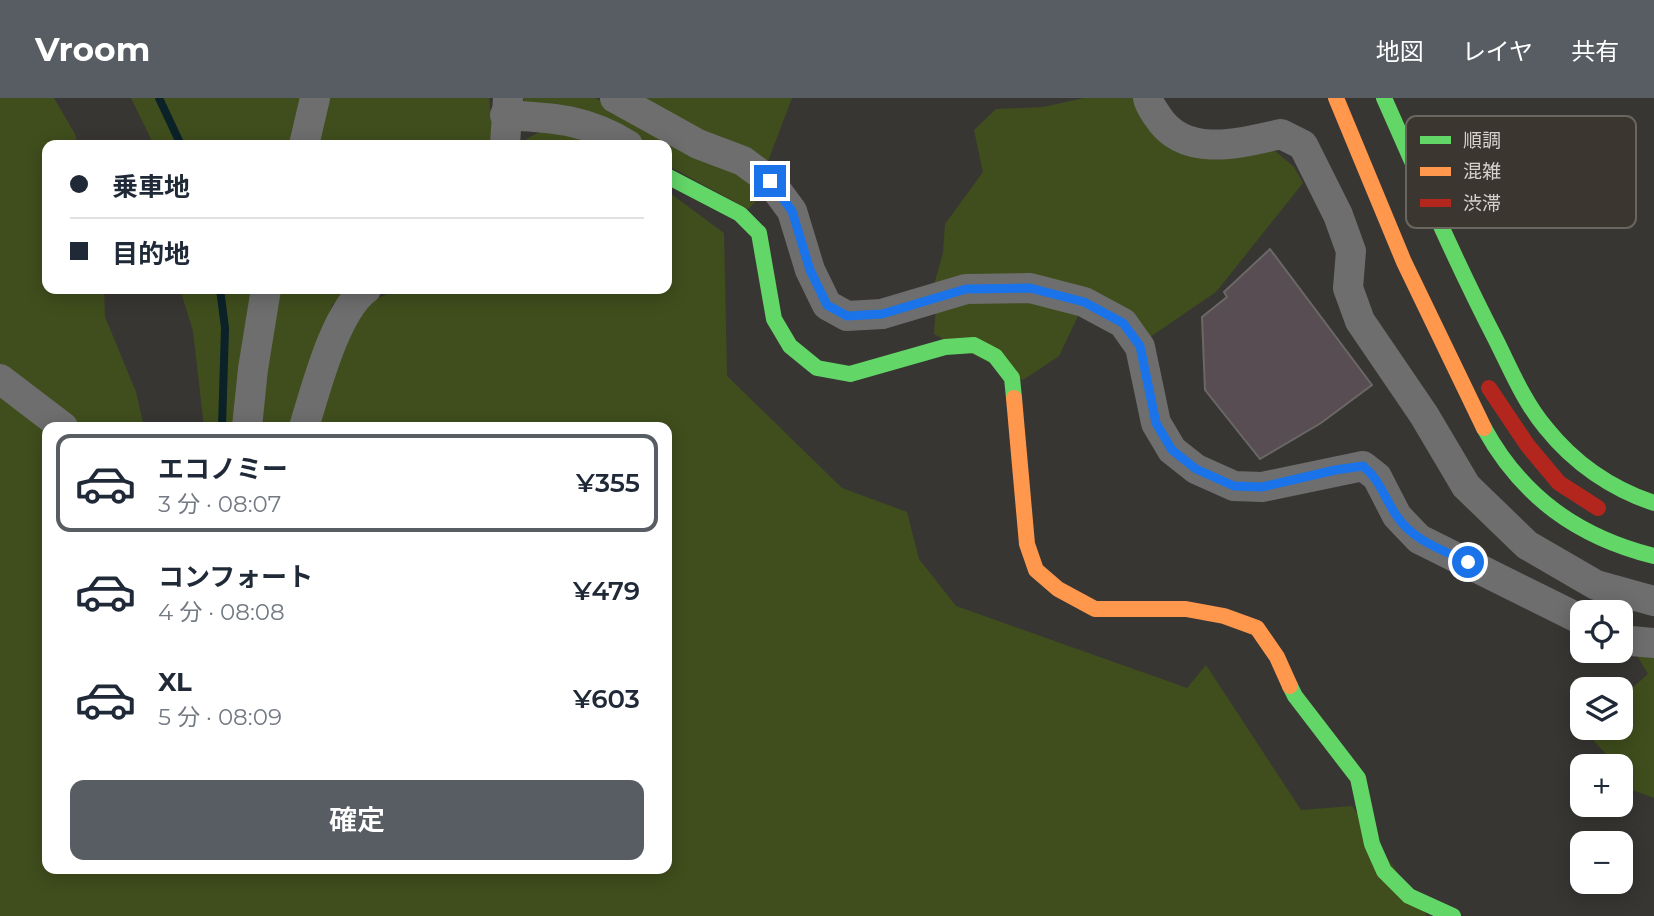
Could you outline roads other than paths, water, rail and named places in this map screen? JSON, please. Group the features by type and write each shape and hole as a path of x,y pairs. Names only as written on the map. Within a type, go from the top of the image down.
{"main road":[{"path":"1336,98 1430,320 1476,414 1504,460 1536,498 1583,528 1654,556"},
{"path":"1384,98 1406,147"},
{"path":"672,179 740,214 759,233 774,319 790,346 817,368 850,374 945,347 974,345 995,356 1012,378 1027,544 1036,570 1058,589 1096,609 1186,609 1224,616 1257,628 1277,657 1295,696 1358,778 1372,844 1384,871 1409,896 1453,916"},
{"path":"1443,228 1482,315 1536,416 1570,453 1592,472 1640,500 1654,503"},
{"path":"1478,368 1528,446 1559,483 1612,518"}],"street":[{"path":"305,140 315,98"},
{"path":"615,98 698,145 743,161 770,181 792,211 810,270 827,305 847,316 882,314 966,289 1030,288 1084,302 1123,323 1140,346 1156,423 1172,450 1196,469 1234,486 1262,487 1363,466 1377,477 1396,516 1419,539 1570,614"},
{"path":"1148,98 1166,129 1189,143 1230,145 1281,134 1303,145 1338,215 1351,251 1348,288 1360,321 1424,415 1466,486 1527,545 1597,585 1654,601"},
{"path":"505,140 507,107 601,129 620,140"},
{"path":"248,422 258,328 265,294"},
{"path":"305,422 318,380 345,313 359,294"},
{"path":"0,379 56,422"},
{"path":"1633,641 1654,643"}],"waterway":[{"path":"159,98 179,140"},
{"path":"221,294 225,328 222,422"}]}
